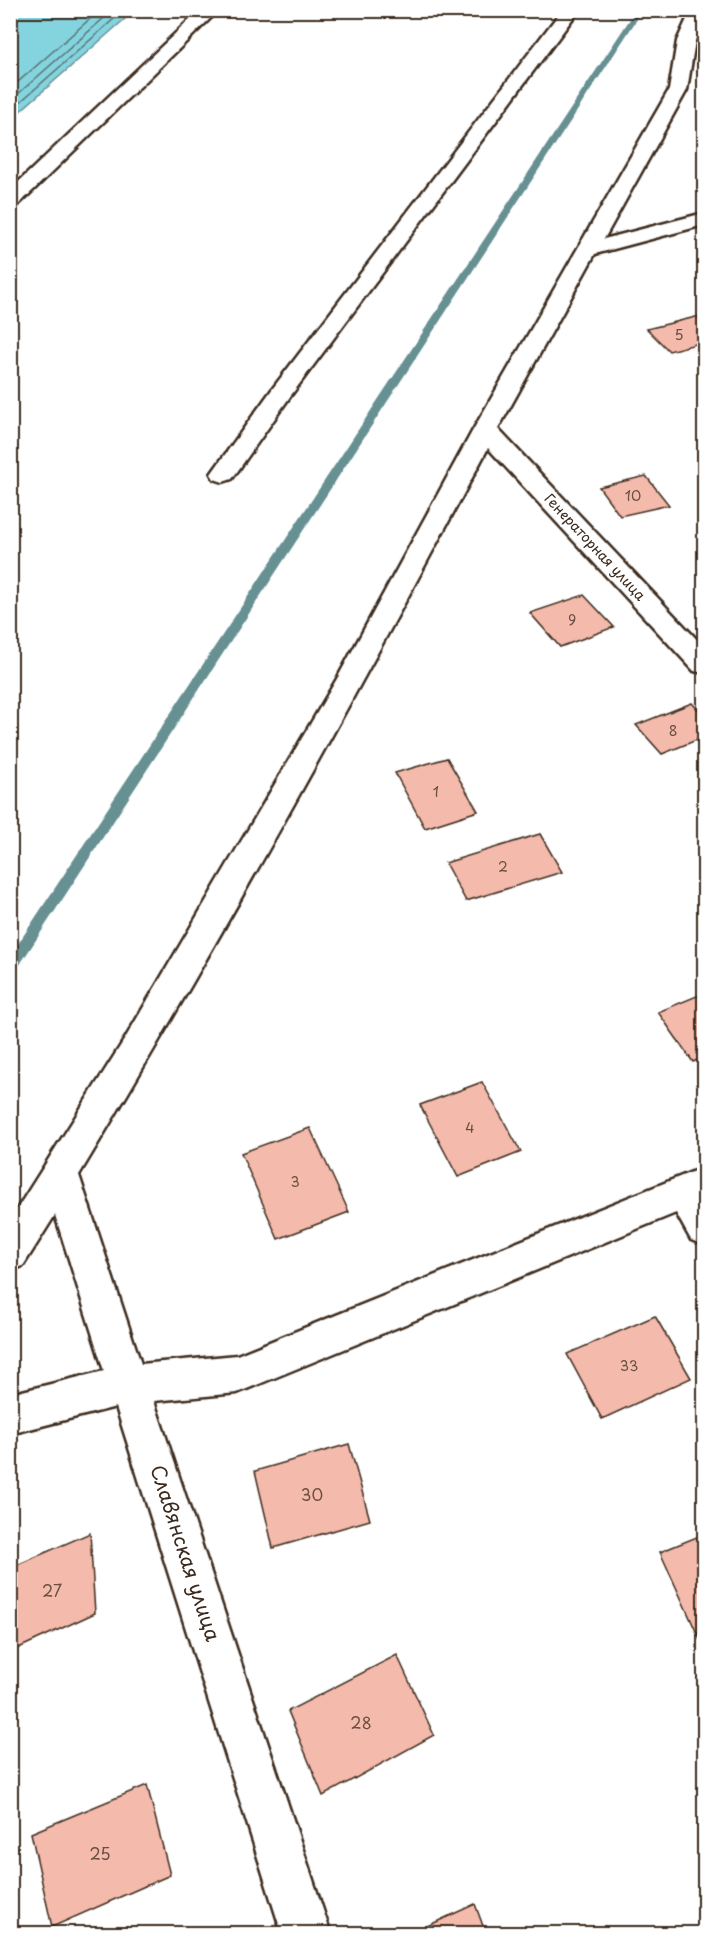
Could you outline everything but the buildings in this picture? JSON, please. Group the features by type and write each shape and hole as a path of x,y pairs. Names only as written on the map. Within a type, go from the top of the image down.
{"street":[{"path":"10,202 211,10"},
{"path":"223,474 281,393 571,10"},
{"path":"10,1254 138,1047 352,676 485,430 678,90 686,41 699,10"},
{"path":"587,250 705,219"},
{"name":"Генераторная улица","path":"485,430 705,664"},
{"name":"Славянская улица","path":"60,1174 307,1934"},
{"path":"10,1414 130,1384 237,1374 694,1188 705,1228"}],"water":[{"path":"11,10 134,10 134,11 11,119"}],"waterway":[{"path":"10,968 640,10"}]}
